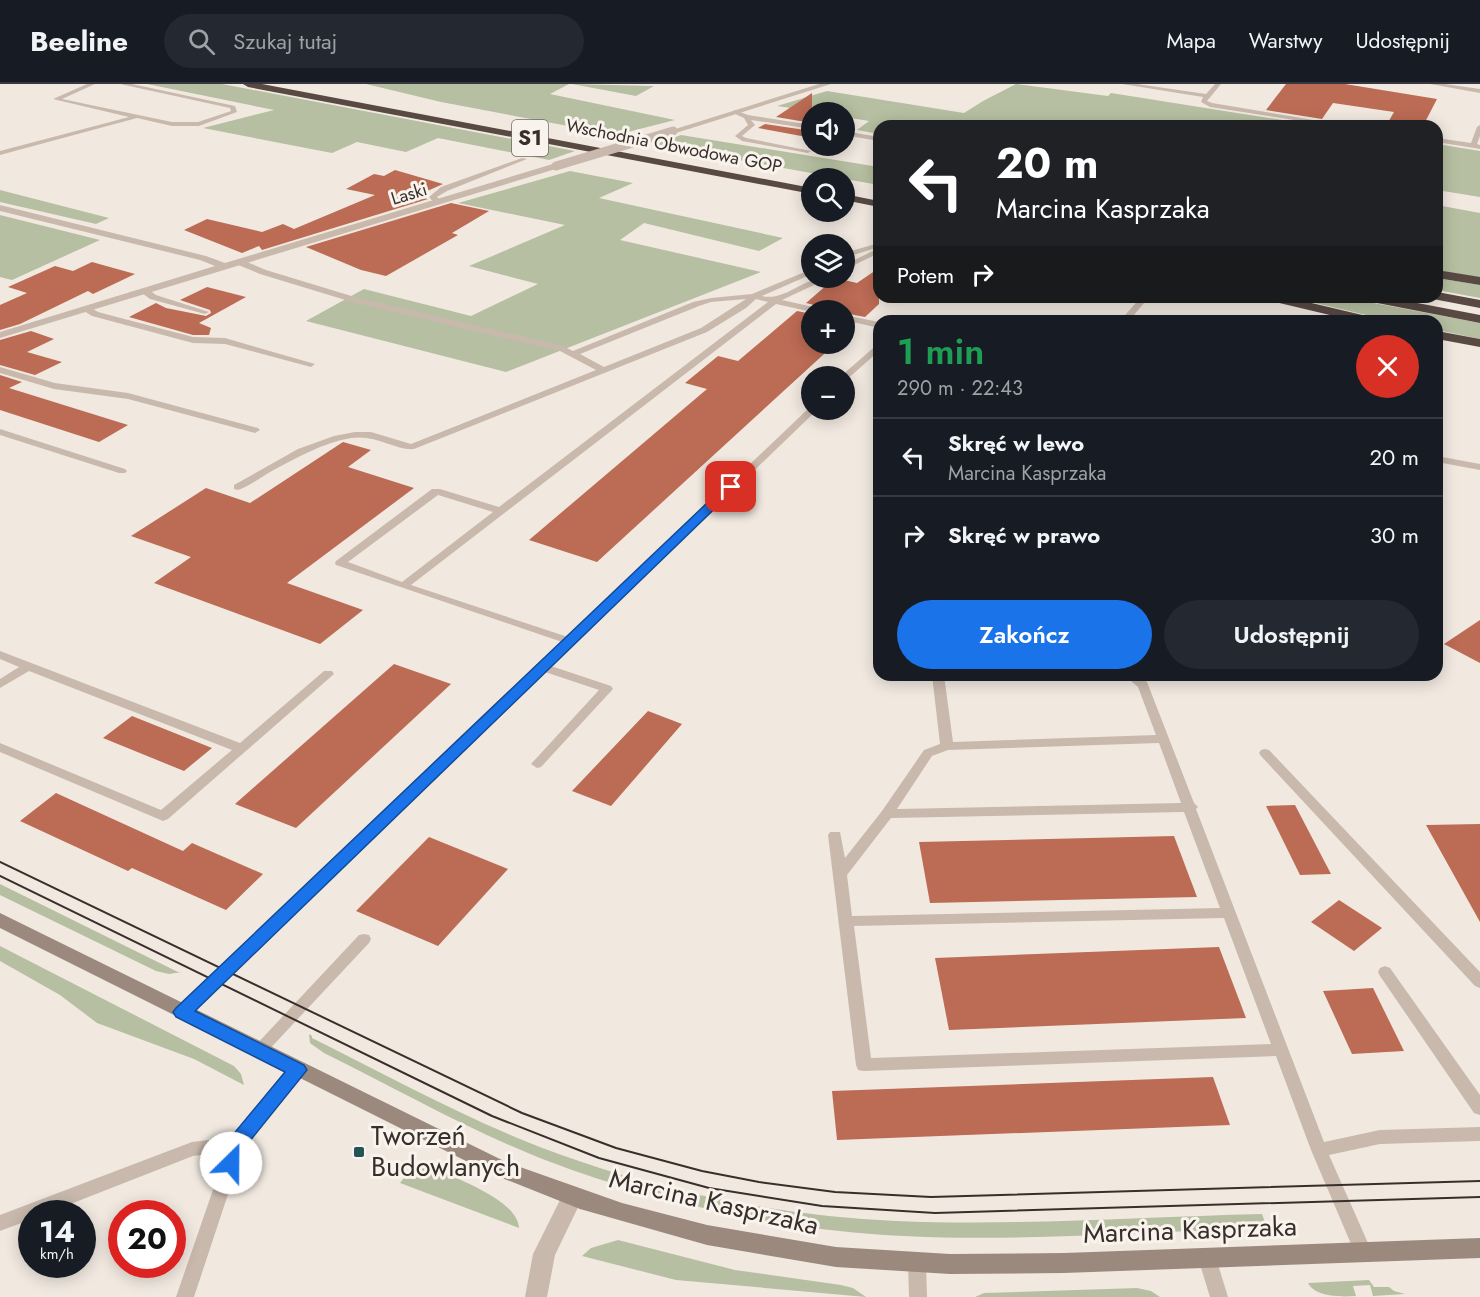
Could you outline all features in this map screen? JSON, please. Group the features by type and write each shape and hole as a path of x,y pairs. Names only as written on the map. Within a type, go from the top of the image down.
{"highway":[{"name":"Wschodnia Obwodowa GOP","path":"248,84 801,189"},
{"name":"Wschodnia Obwodowa GOP","path":"298,84 801,178"},
{"path":"855,188 873,191"},
{"path":"855,199 873,203"},
{"path":"1443,274 1480,281"},
{"path":"1443,297 1480,304"},
{"path":"1296,303 1346,315"},
{"path":"1398,303 1480,319"},
{"path":"1443,336 1480,343"}],"street":[{"name":"Laski","path":"0,335 827,84"},
{"path":"0,208 199,257 225,267"},
{"name":"Marcina Kasprzaka","path":"0,920 259,1051 499,1168 572,1197 694,1232 836,1257 917,1263 1041,1263 1480,1248"},
{"path":"536,1297 544,1254 572,1197"}],"lane":[{"path":"92,84 56,99 172,124 215,120 234,112 233,107 123,84"},
{"path":"1125,84 1207,96"},
{"path":"1218,84 1203,101 1210,105 1307,120"},
{"path":"1433,84 1480,91"},
{"path":"735,112 746,117 801,125"},
{"path":"0,153 139,116"},
{"path":"746,117 752,124 738,136 744,140 801,150"},
{"path":"1443,141 1476,146 1480,127"},
{"path":"855,135 873,138"},
{"path":"438,202 433,197 444,189 524,159"},
{"path":"855,253 873,247"},
{"path":"855,262 873,253"},
{"path":"239,262 263,272 421,318 563,349 603,370"},
{"path":"573,354 696,304 711,300 754,296 801,276"},
{"path":"404,586 774,301 803,288"},
{"path":"145,291 153,297 205,312"},
{"path":"754,296 801,307"},
{"path":"238,487 292,456 331,439 370,435 411,447 704,330 743,306 754,296"},
{"path":"1130,315 1140,303"},
{"path":"87,309 95,314 193,340 225,341 311,364"},
{"path":"855,320 873,324"},
{"path":"855,369 873,352"},
{"path":"0,370 54,386 128,396 255,430"},
{"path":"182,1012 801,420"},
{"path":"0,432 122,471"},
{"path":"1443,460 1480,467"},
{"path":"502,511 436,491 340,563 569,641"},
{"path":"0,655 242,749"},
{"path":"0,684 28,666"},
{"path":"537,764 607,689 544,668"},
{"path":"0,747 163,816 328,674"},
{"path":"940,681 947,746"},
{"path":"1138,681 1143,685 1191,807 1319,1150 1363,1252"},
{"path":"840,874 887,814 928,753 947,746 1164,739"},
{"path":"1265,753 1480,982"},
{"path":"887,814 1191,807"},
{"path":"835,835 864,1065 1281,1050"},
{"path":"845,921 1230,912"},
{"path":"259,1051 364,939"},
{"path":"1385,972 1480,1108"},
{"path":"185,1297 237,1143 298,1070"},
{"path":"1319,1150 1380,1137 1480,1134"},
{"path":"0,1223 192,1149 237,1143"},
{"path":"1207,1258 1219,1297"},
{"path":"917,1263 918,1297"}],"green space":[{"path":"147,84 222,84 575,151 549,160 438,138 406,152 357,142 332,153 203,128 274,110"},
{"path":"366,84 569,84 550,94 675,120 616,135 441,102"},
{"path":"572,84 654,86 636,96"},
{"path":"1016,84 1108,96 1111,93 1282,120 873,120 873,133 857,130 869,121 855,119 855,102 801,102 801,110 777,106 827,91 964,113"},
{"path":"681,135 873,166 873,184 855,181 855,168 801,168 801,171 654,145"},
{"path":"1443,145 1480,151 1480,197 1443,191"},
{"path":"570,171 633,183 599,198 783,238 759,251 644,223 620,240 761,272 506,372 306,321 364,289 471,316 538,284 469,266 565,225 458,203"},
{"path":"0,190 109,218 96,224 0,202"},
{"path":"1443,206 1480,213 1480,278 1443,271"},
{"path":"0,215 100,240 12,280 0,277"},
{"path":"1443,279 1480,285 1480,298 1443,291"},
{"path":"1316,303 1373,303 1437,315 1366,315"},
{"path":"1443,316 1480,323 1480,339 1443,331"},
{"path":"0,884 182,972 169,974 156,971 0,895"},
{"path":"0,946 234,1066 241,1074 244,1085 194,1059 97,1023 60,995 0,961"},
{"path":"309,1034 312,1038 442,1104 508,1134 615,1173 694,1194 774,1209 896,1221 1033,1222 1262,1214 1267,1228 979,1238 844,1232 765,1221 687,1204 610,1183 508,1145 324,1053 310,1043"},
{"path":"433,1167 470,1184 497,1200 516,1218 519,1228 400,1183 410,1170"},
{"path":"618,1240 735,1270 841,1285 853,1288 866,1297 676,1280 582,1256 591,1248"},
{"path":"1369,1280 1374,1287 1389,1287 1405,1294 1373,1296 1370,1285 1353,1286 1356,1296 1336,1296 1322,1294 1311,1288 1308,1283"},
{"path":"1137,1288 1151,1291 1160,1297 975,1297 984,1293"}],"building":[{"path":"1286,84 1345,84 1437,99 1426,120 1389,120 1394,112 1333,103 1322,119 1266,110"},
{"path":"812,93 812,102 801,102 801,121 776,117"},
{"path":"765,124 801,129 801,136 758,128"},
{"path":"395,170 443,184 416,196 428,199 262,250 259,246 242,253 184,230 207,219 262,232 283,224 294,229 375,195 346,189 374,174 384,176"},
{"path":"451,203 489,211 452,233 458,235 386,276 361,270 306,247"},
{"path":"92,262 135,274 93,294 88,291 20,324 0,330 0,305 27,293 8,287 55,266 73,271"},
{"path":"873,272 873,303 879,304 865,317 855,315 855,300 809,300 823,288 855,288 855,283"},
{"path":"207,287 246,297 199,323 211,328 209,335 193,335 129,317 156,303 166,308 206,316 211,313 210,310 180,300"},
{"path":"797,311 801,312 801,354 824,354 811,366 801,366 801,375 597,562 529,540 707,389 685,383 718,356 738,361"},
{"path":"31,331 54,339 27,352 62,362 35,375 0,365 0,340"},
{"path":"0,375 22,382 9,388 128,425 99,442 0,410"},
{"path":"343,442 371,450 348,467 414,488 287,583 363,610 320,644 154,583 191,557 131,536 206,488 250,503"},
{"path":"1480,620 1480,663 1444,644"},
{"path":"394,664 451,684 296,828 235,804"},
{"path":"648,711 682,724 611,806 572,791"},
{"path":"132,716 212,748 184,771 103,738"},
{"path":"56,793 183,851 192,843 263,874 226,910 132,868 128,871 20,821"},
{"path":"1295,805 1331,874 1300,875 1266,806"},
{"path":"1480,824 1480,922 1426,825"},
{"path":"1174,836 1197,897 930,903 919,842"},
{"path":"429,837 508,869 438,946 356,911"},
{"path":"1339,900 1382,928 1354,951 1311,922"},
{"path":"1219,947 1246,1018 949,1030 935,958"},
{"path":"1373,988 1404,1051 1352,1054 1323,991"},
{"path":"1213,1077 1230,1125 837,1140 832,1091"}],"tram line":[{"path":"0,862 522,1113 616,1148 702,1171 759,1182 835,1192 931,1197 1480,1181"},
{"path":"0,876 492,1116 599,1158 709,1188 822,1206 935,1213 1480,1197"}],"place":[{"name":"Tworzeń Budowlanych","path":"359,1152"}],"route":[{"path":"231,1163 237,1143 298,1070 182,1012 731,487"}]}
